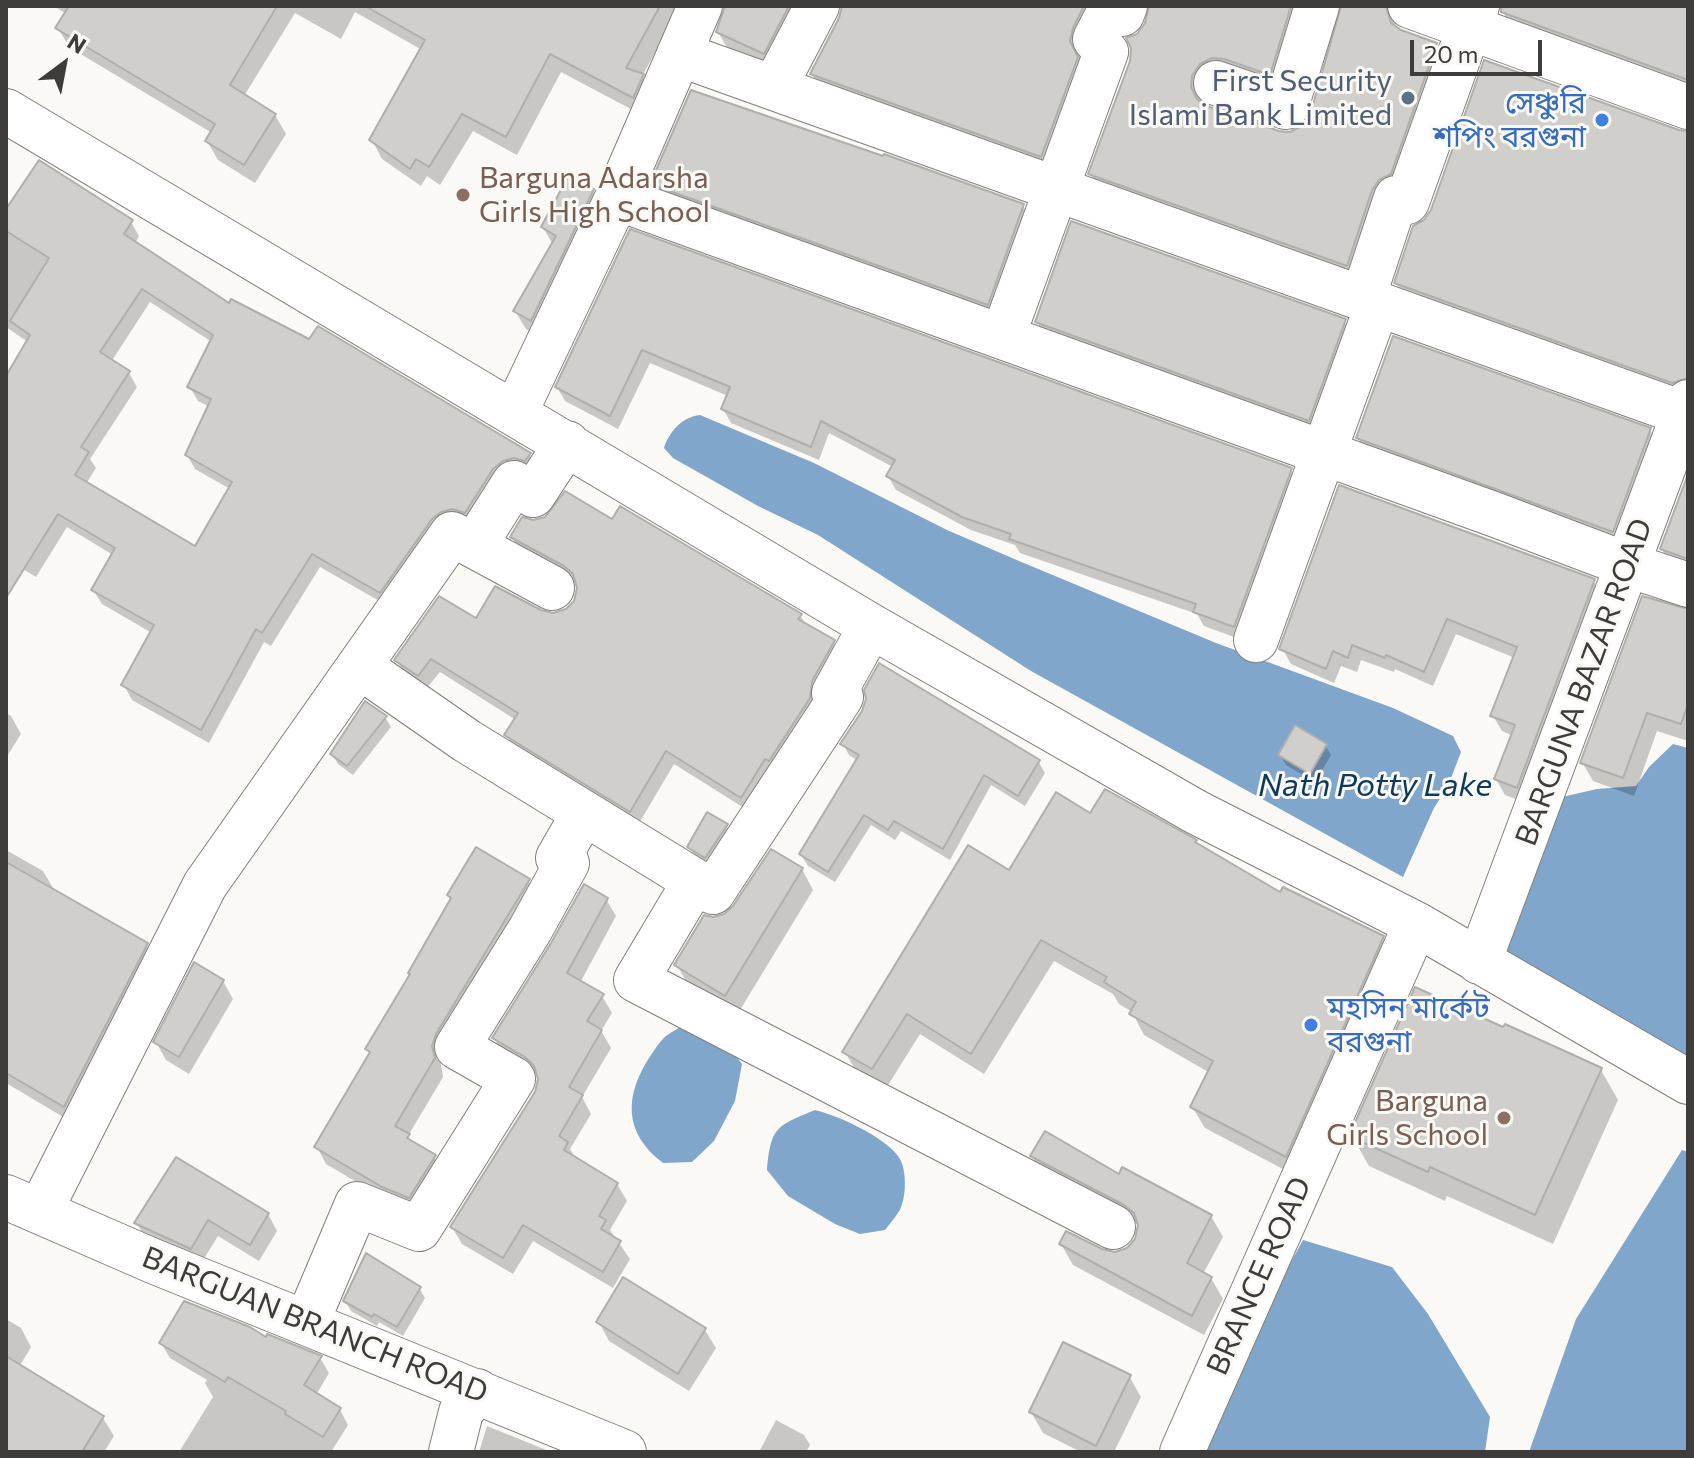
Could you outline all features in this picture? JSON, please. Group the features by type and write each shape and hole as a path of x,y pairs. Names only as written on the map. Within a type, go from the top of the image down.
{"street":[{"path":"515,413 617,198 700,6"},
{"path":"774,88 817,6"},
{"path":"1003,336 1106,52 1095,39 1110,10 1122,14 1125,6"},
{"path":"1216,83 1286,107 1317,6"},
{"path":"1410,6 1473,17 1688,107"},
{"path":"1256,640 1324,455 1371,300 1396,198 1407,202 1473,17"},
{"path":"679,54 1056,190 1686,410"},
{"path":"6,111 871,626 1196,812 1416,924 1688,1082"},
{"path":"617,198 1688,585"},
{"name":"BARGUNA BAZAR ROAD","path":"1479,962 1686,410"},
{"path":"474,546 514,483 533,495 567,443"},
{"path":"23,1204 205,885 452,534 552,588"},
{"path":"359,666 467,741 713,892 841,697 834,693 871,626"},
{"path":"307,1322 357,1204 419,1229 513,1079 457,1047 530,930 567,863 558,858 584,813"},
{"path":"695,881 636,980 1113,1227"},
{"name":"BRANCE ROAD","path":"1182,1452 1416,924"},
{"name":"BARGUAN BRANCH ROAD","path":"23,1204 153,1261 624,1452"},
{"path":"451,1452 461,1412 477,1391"}],"water":[{"name":"Nath Potty Lake","path":"700,415 814,463 947,530 1019,561 1216,643 1393,708 1453,736 1461,752 1448,786 1434,808 1403,877 1031,671 818,535 758,506 673,458 664,448 666,442 677,426","holes":["1295,726 1327,744 1310,774 1278,755"]},
{"path":"1673,744 1688,748 1688,1068 1510,967 1503,948 1562,797 1597,789 1636,786 1649,767"},
{"path":"693,1020 716,1030 742,1064 735,1101 714,1141 692,1162 663,1163 640,1139 632,1113 632,1099 642,1070 658,1045 669,1034"},
{"path":"815,1110 875,1137 901,1161 905,1177 903,1199 899,1211 885,1230 860,1234 835,1224 788,1196 767,1170 771,1144 778,1130 784,1124"},
{"path":"1682,1150 1688,1152 1688,1452 1529,1452 1576,1319"},
{"path":"1303,1240 1392,1267 1428,1314 1490,1417 1485,1452 1198,1452 1231,1372"}],"building":[{"path":"69,6 277,6 230,85 276,114 244,165 205,141 215,124 55,28"},
{"path":"365,6 660,6 626,68 644,74 633,98 550,54 506,137 462,114 429,167 416,159 410,169 369,140 425,40"},
{"path":"725,6 789,6 764,54 716,32"},
{"path":"842,6 1084,6 1070,41 1078,57 1041,157 810,74"},
{"path":"1149,6 1291,6 1270,75 1224,59 1212,58 1200,64 1192,76 1191,87 1197,99 1207,106 1279,131 1290,132 1302,126 1310,115 1341,6 1386,6 1391,23 1401,30 1437,43 1391,174 1379,180 1372,190 1347,266 1088,174 1130,61 1131,48 1126,38 1137,34 1145,23"},
{"path":"1501,6 1688,6 1688,80 1501,12"},
{"path":"1484,60 1688,131 1688,378 1672,383 1394,283 1413,226 1424,220 1431,210"},
{"path":"691,90 1024,204 988,305 650,184"},
{"path":"39,160 133,220 124,234 229,303 231,299 309,339 318,326 531,453 525,461 514,458 503,461 493,469 465,513 452,509 432,519 380,593 312,554 262,633 256,629 201,730 121,685 154,625 91,590 115,548 58,514 6,598 6,376 30,335 10,321 49,258 6,231 6,209","holes":["142,289 213,335 187,387 211,399 185,455 232,482 195,546 75,475 89,452 81,447 130,371 100,352"]},
{"path":"569,175 594,189 531,321 513,311 556,236 541,227"},
{"path":"1071,221 1346,319 1309,421 1035,322"},
{"path":"630,229 1292,468 1234,627 1193,612 1196,604 1009,539 1011,534 962,517 886,476 895,460 821,421 811,447 721,409 730,387 642,350 610,416 555,387"},
{"path":"1393,336 1651,428 1613,532 1356,438"},
{"path":"1688,474 1688,559 1660,549"},
{"path":"1339,485 1595,579 1517,788 1494,779 1515,725 1490,716 1517,647 1447,619 1424,672 1386,655 1385,658 1352,645 1348,658 1333,651 1326,669 1279,649"},
{"path":"565,491 612,519 620,506 802,614 798,619 835,640 812,681 810,698 741,798 666,751 630,812 504,735 518,713 431,659 418,676 394,660 439,596 476,618 495,586 541,610 553,613 566,609 574,601 577,588 573,574 510,537 522,517 533,520 545,517"},
{"path":"1642,596 1688,609 1688,704 1681,724 1647,713 1623,778 1580,763"},
{"path":"879,663 1040,760 1018,796 984,775 943,849 894,821 888,830 864,815 828,872 799,854 859,755 840,744 862,711 866,699 864,690"},
{"path":"365,701 387,716 347,766 330,754"},
{"path":"1295,725 1327,744 1310,774 1278,755"},
{"path":"1105,789 1197,840 1195,842 1280,892 1283,887 1384,936 1286,1157 1190,1107 1213,1061 1129,1014 1136,1002 1104,982 1107,977 1041,940 971,1054 907,1014 872,1069 842,1052 968,845 1009,870 1056,792 1090,813"},
{"path":"707,812 728,824 705,858 687,847"},
{"path":"476,847 530,879 436,1034 432,1046 435,1058 395,1126 410,1134 407,1138 436,1155 409,1198 382,1187 314,1147 370,1052 365,1049 410,974 451,898 447,895"},
{"path":"771,849 803,868 725,996 674,965 704,915 713,917 724,914 733,906"},
{"path":"6,862 148,943 64,1107 6,1073"},
{"path":"584,884 608,898 567,973 604,994 587,1021 602,1030 569,1087 583,1095 559,1136 568,1142 564,1150 618,1183 599,1216 606,1220 601,1229 621,1241 603,1272 523,1225 503,1258 450,1227 535,1092 538,1079 534,1066 525,1057 492,1038"},
{"path":"194,962 224,980 179,1057 153,1042"},
{"path":"1415,987 1602,1068 1535,1215 1430,1167 1428,1172 1349,1136"},
{"path":"1045,1131 1119,1174 1122,1167 1212,1215 1187,1263 1212,1277 1192,1316 1059,1244 1066,1231 1115,1252 1127,1248 1135,1239 1138,1225 1134,1213 1124,1205 1030,1156"},
{"path":"176,1157 269,1213 250,1245 208,1220 191,1249 134,1223"},
{"path":"366,1253 421,1287 397,1327 343,1301"},
{"path":"623,1277 706,1328 678,1374 596,1322"},
{"path":"184,1301 250,1327 266,1337 267,1334 322,1356 304,1385 341,1408 323,1437 228,1377 225,1382 159,1343"},
{"path":"1063,1342 1131,1375 1096,1446 1029,1412"},
{"path":"6,1356 104,1416 82,1452 6,1452"}],"place":[{"name":"First Security Islami Bank Limited","path":"1408,98"},
{"name":"সেঞ্চুরি শপিং বরগুনা","path":"1602,120"},
{"name":"Barguna Adarsha Girls High School","path":"463,195"},
{"name":"মহসিন মার্কেট বরগুনা","path":"1311,1025"},
{"name":"Barguna Girls School","path":"1504,1118"}]}
